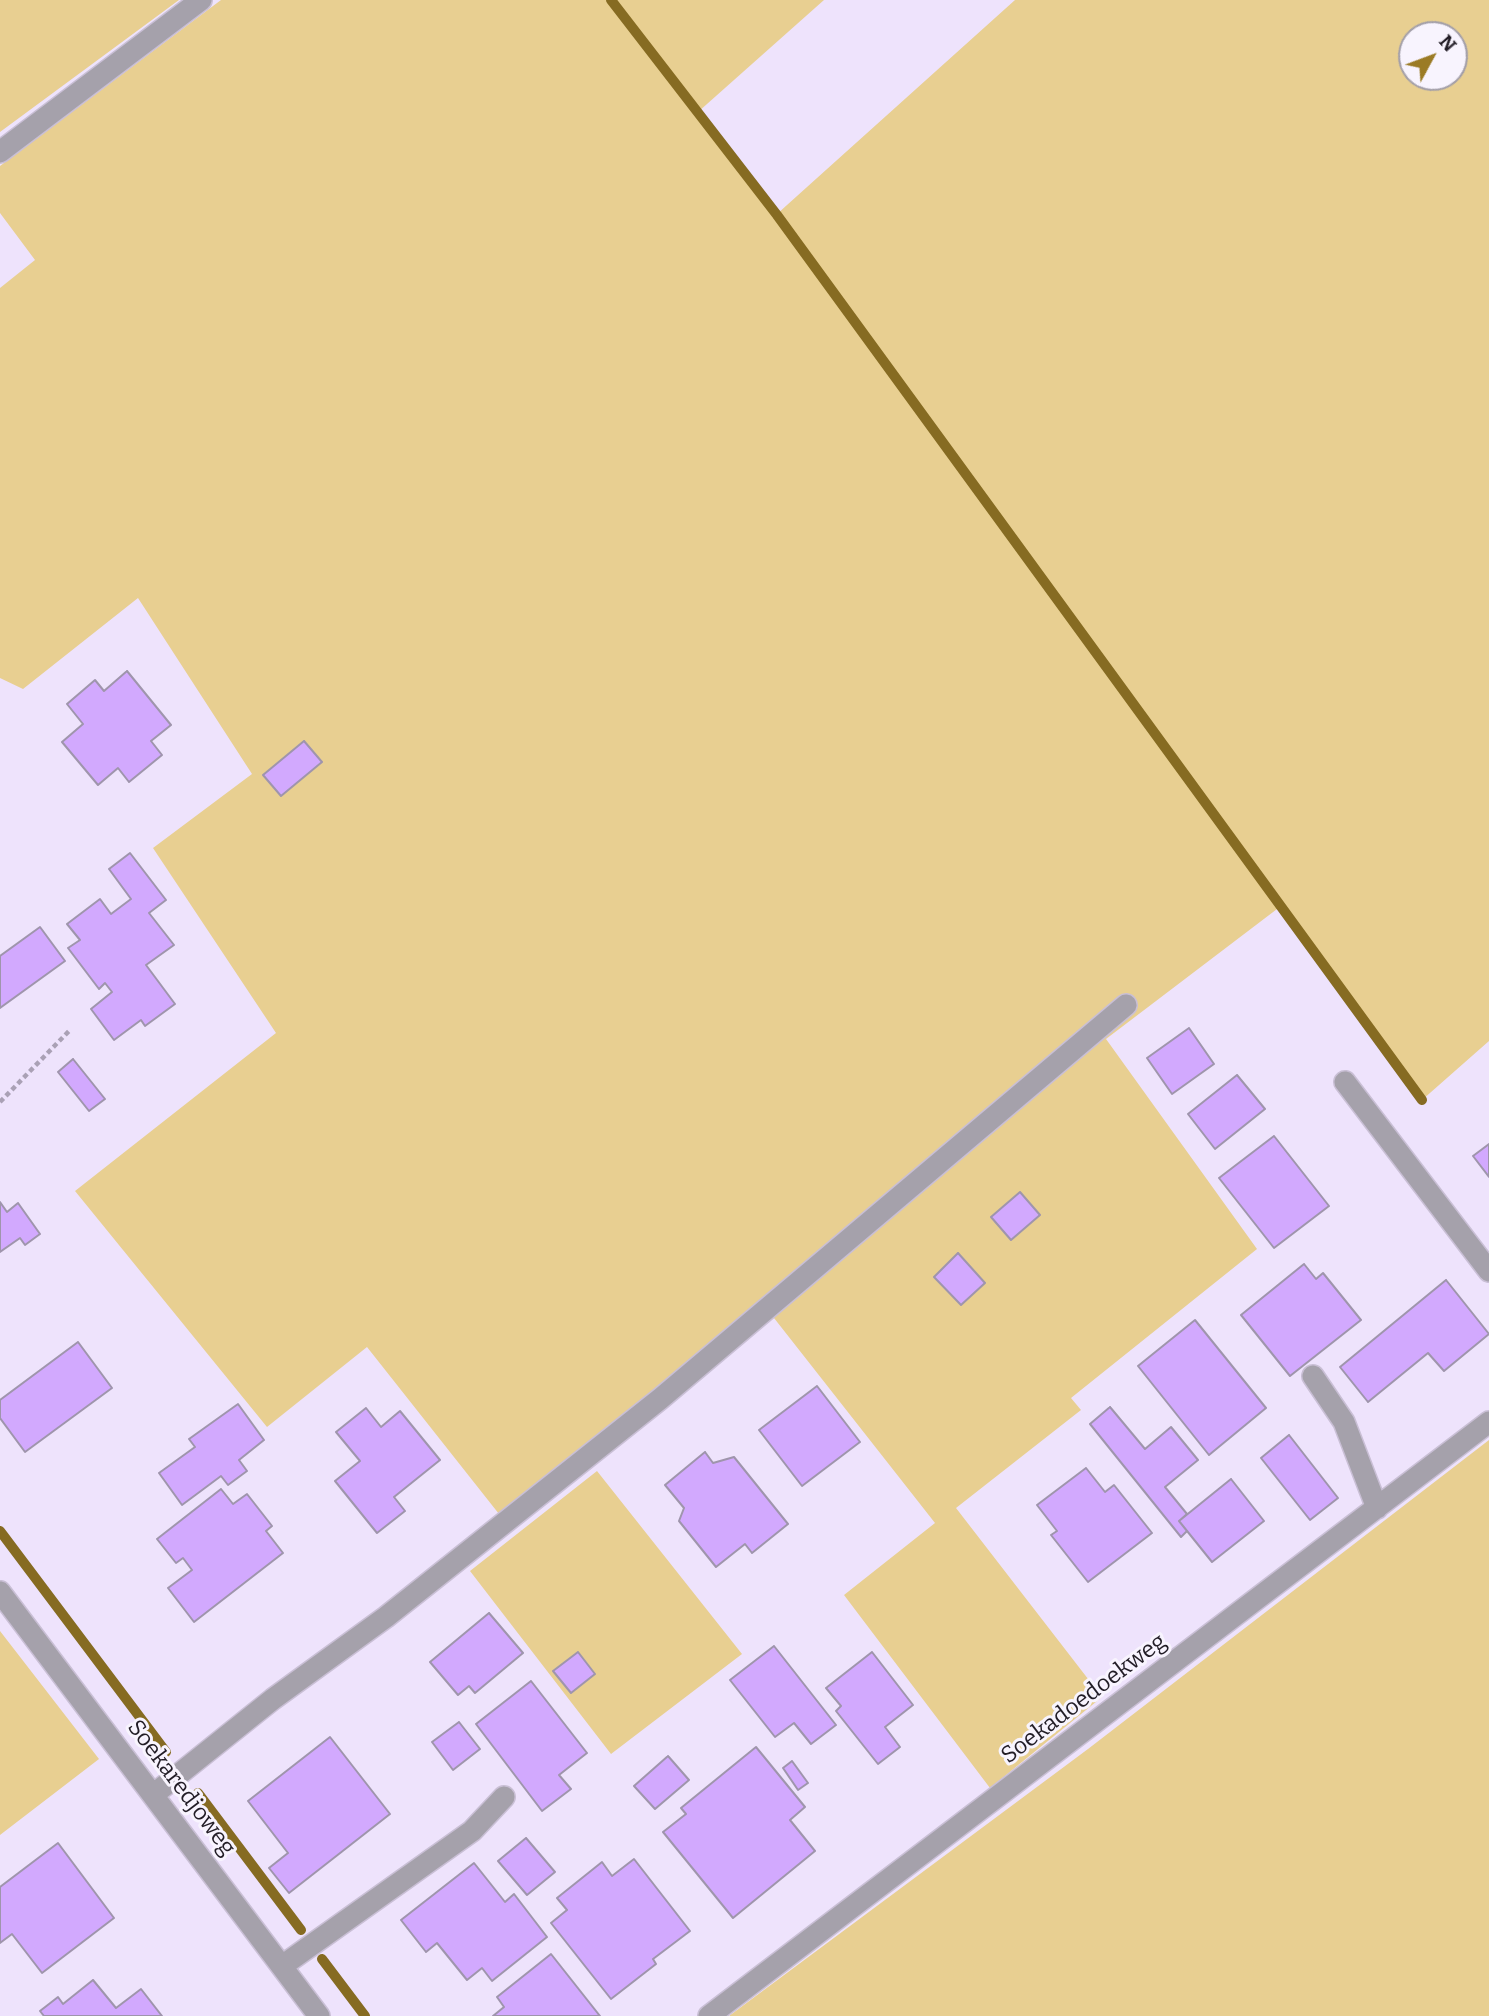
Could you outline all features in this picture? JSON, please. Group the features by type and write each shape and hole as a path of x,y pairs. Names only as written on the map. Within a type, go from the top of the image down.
{"street":[{"path":"0,152 201,0"},
{"path":"153,1795 273,1699 386,1617 660,1399 1126,1005"},
{"path":"1345,1082 1489,1271"},
{"path":"1313,1376 1344,1422 1377,1508"},
{"name":"Soekadoedoekweg","path":"709,2016 1489,1422"},
{"name":"Soekaredjoweg","path":"0,1592 319,2016"},
{"path":"282,1966 472,1831 504,1797"}],"path":[{"path":"0,1102 68,1031"}],"shaded area":[{"path":"0,0 179,0 0,132"},
{"path":"221,0 824,0 698,112 777,214 1015,0 1489,0 1489,1041 1422,1100 1281,906 1106,1039 1257,1249 1071,1398 1081,1410 956,1508 1102,1697 990,1788 844,1595 935,1523 763,1304 499,1514 367,1347 267,1427 75,1191 276,1033 153,848 252,774 138,598 23,689 0,678 0,288 35,260 0,213 0,166"},
{"path":"1489,1440 1489,2016 729,2016 1088,1749"},
{"path":"597,1471 742,1654 611,1754 470,1571"},
{"path":"0,1631 99,1759 0,1835"}],"building":[{"path":"127,671 171,725 151,741 162,755 129,782 118,768 98,785 62,742 83,724 67,704 95,680 104,691"},
{"path":"304,741 322,762 281,796 263,775"},
{"path":"130,853 166,900 149,913 174,945 146,965 175,1004 145,1026 141,1020 114,1040 91,1009 112,992 105,983 99,989 68,948 80,940 67,924 100,899 111,914 131,899 109,869"},
{"path":"40,927 65,961 0,1008 0,956"},
{"path":"1189,1028 1214,1064 1172,1094 1147,1058"},
{"path":"73,1059 105,1099 89,1111 58,1072"},
{"path":"1237,1075 1265,1109 1215,1149 1188,1114"},
{"path":"1274,1136 1329,1206 1274,1248 1219,1178"},
{"path":"1489,1144 1489,1177 1473,1156"},
{"path":"1020,1192 1040,1215 1011,1240 991,1217"},
{"path":"0,1202 7,1212 18,1203 40,1234 25,1245 20,1238 0,1252"},
{"path":"958,1253 985,1283 961,1305 934,1277"},
{"path":"1304,1264 1316,1279 1323,1273 1361,1320 1290,1376 1241,1315"},
{"path":"1446,1280 1489,1334 1444,1371 1428,1353 1368,1402 1340,1367"},
{"path":"1195,1320 1266,1408 1209,1455 1138,1366"},
{"path":"78,1342 112,1388 25,1452 0,1418 0,1400"},
{"path":"817,1386 860,1442 802,1486 759,1430"},
{"path":"238,1404 264,1440 239,1460 247,1471 228,1485 221,1476 182,1505 159,1473 195,1447 189,1439"},
{"path":"1110,1407 1145,1449 1171,1427 1198,1460 1165,1487 1187,1514 1179,1521 1187,1531 1181,1537 1090,1424"},
{"path":"366,1408 381,1427 400,1411 440,1460 394,1497 405,1511 377,1533 335,1481 360,1461 336,1432"},
{"path":"1289,1435 1338,1498 1310,1520 1261,1458"},
{"path":"705,1452 713,1463 734,1457 788,1524 752,1553 745,1544 716,1567 679,1521 684,1508 665,1485"},
{"path":"1086,1468 1105,1492 1114,1485 1152,1533 1088,1582 1051,1535 1057,1531 1037,1505"},
{"path":"1231,1479 1264,1521 1212,1562 1179,1521"},
{"path":"221,1489 233,1504 247,1494 272,1526 266,1531 283,1553 194,1622 168,1588 192,1570 183,1558 176,1563 157,1539"},
{"path":"489,1613 523,1653 475,1693 469,1686 458,1695 430,1662"},
{"path":"774,1646 836,1725 811,1744 794,1723 775,1737 730,1680"},
{"path":"578,1652 595,1674 571,1693 553,1671"},
{"path":"872,1652 913,1705 885,1727 900,1747 878,1764 836,1711 841,1706 826,1688"},
{"path":"531,1681 587,1753 559,1775 571,1789 542,1811 476,1724"},
{"path":"459,1722 480,1749 453,1770 432,1742"},
{"path":"330,1737 390,1814 289,1893 269,1868 288,1853 248,1801"},
{"path":"756,1747 805,1807 790,1820 815,1851 733,1918 663,1832 686,1814 681,1808"},
{"path":"668,1756 689,1780 655,1809 634,1786"},
{"path":"792,1761 808,1783 798,1790 783,1768"},
{"path":"526,1838 555,1872 527,1895 498,1861"},
{"path":"58,1843 114,1918 42,1973 12,1934 0,1943 0,1887"},
{"path":"634,1859 690,1931 653,1959 656,1964 611,1999 551,1923 567,1910 557,1898 602,1862 612,1876"},
{"path":"474,1863 505,1902 514,1894 547,1937 492,1981 482,1968 467,1980 437,1943 426,1952 401,1920"},
{"path":"551,1954 600,2016 493,2016 504,2007 497,1997"},
{"path":"93,1980 116,2008 141,1989 162,2016 44,2016 40,2011 58,1997 63,2004"}],"waterway":[{"path":"611,0 777,215 1422,1100"},
{"path":"0,1531 166,1752"},
{"path":"198,1793 301,1930"},
{"path":"322,1959 365,2016"}]}
